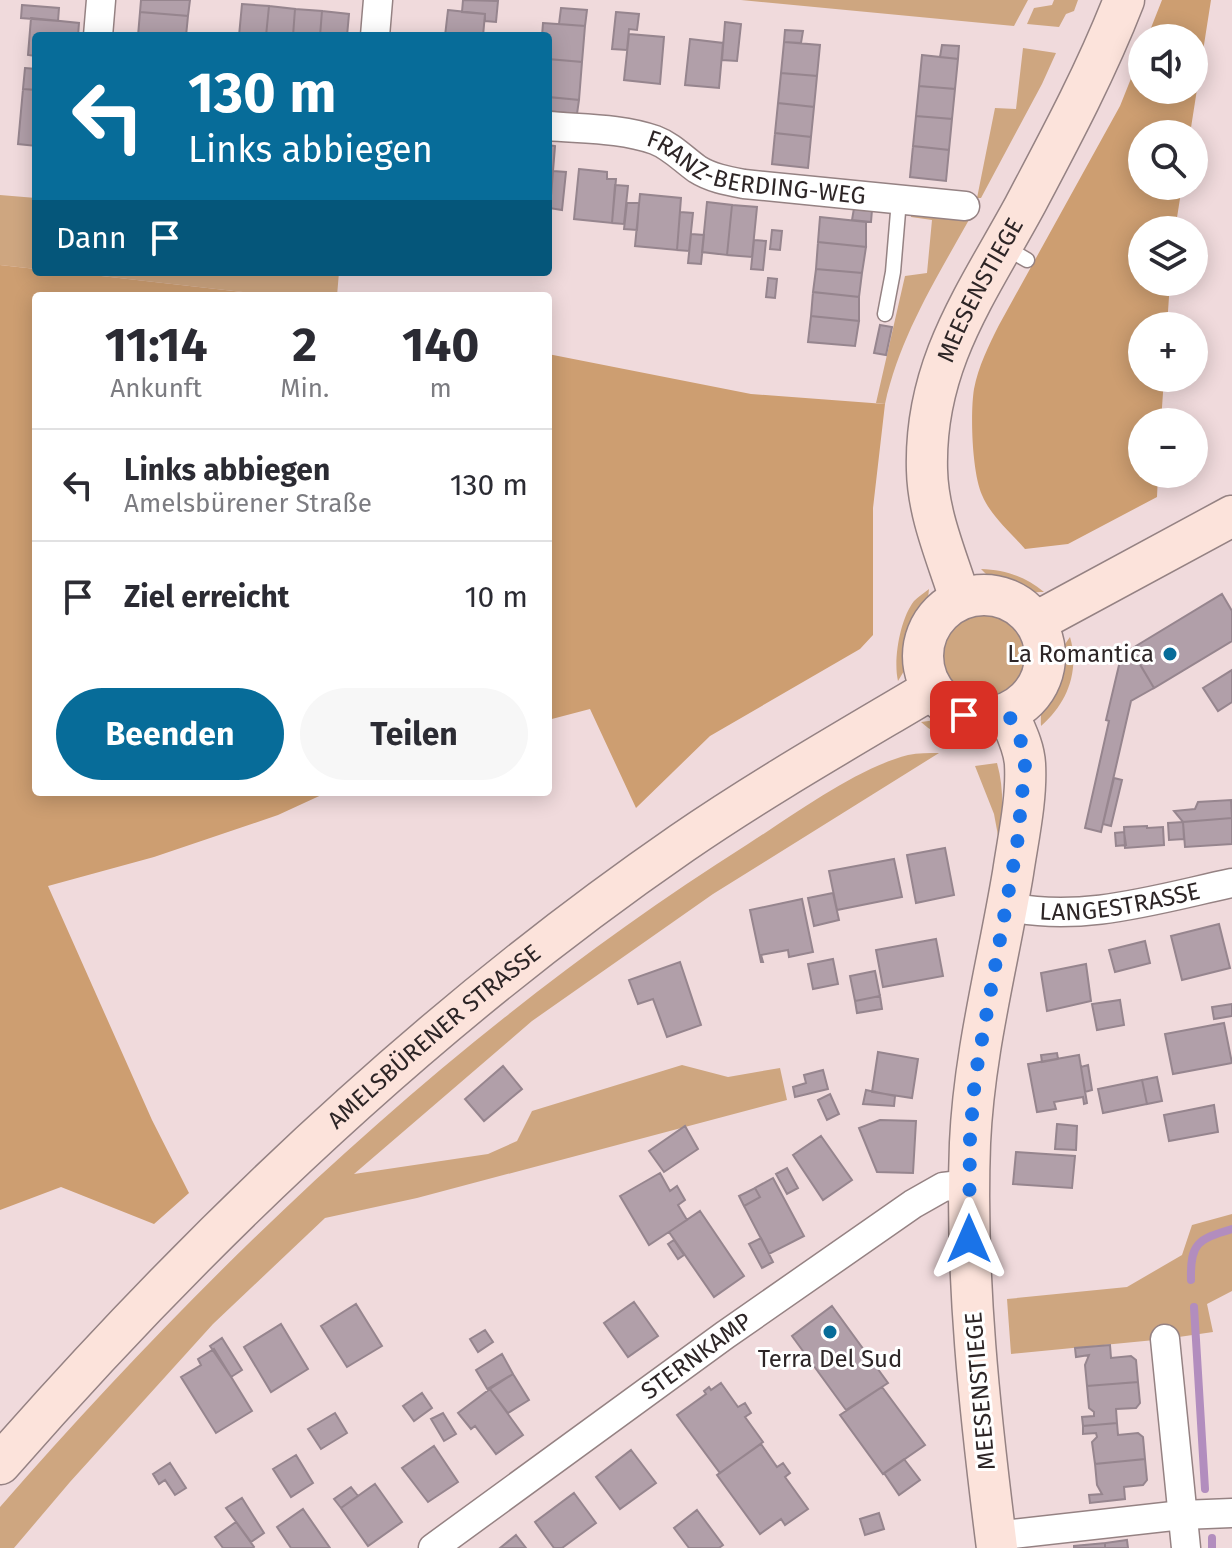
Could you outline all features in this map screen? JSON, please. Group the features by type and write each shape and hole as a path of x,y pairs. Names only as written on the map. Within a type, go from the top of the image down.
{"street":[{"path":"98,32 101,0"},
{"path":"375,32 378,0"},
{"name":"MEESENSTIEGE","path":"960,599 935,521 927,474 927,433 945,354 1015,253 1124,0"},
{"name":"FRANZ-BERDING-WEG","path":"552,126 633,134 656,140 699,170 718,179 965,206"},
{"path":"1036,622 1232,516"},
{"path":"979,594 1000,597 1022,607 1036,622 1045,642 1046,665 1039,686 1025,702 1008,713 986,718 964,715 944,703 932,689 924,671 923,648 930,625 943,610 960,599 979,594"},
{"name":"AMELSBÜRENER STRASSE","path":"0,1464 104,1349 205,1245 306,1149 423,1045 540,948 681,844 767,787 932,689"},
{"name":"MEESENSTIEGE","path":"996,1542 984,1451 972,1294 969,1184 975,1078 1017,845 1025,765 1022,744 1008,713"},
{"name":"LANGESTRASSE","path":"1007,906 1030,912 1075,913 1232,883"},
{"name":"STERNKAMP","path":"433,1548 725,1335 913,1204 943,1187 969,1184"},
{"path":"1165,1339 1186,1548"},
{"path":"996,1542 1182,1515 1232,1513"}],"lane":[{"path":"885,314 893,272 899,200"}],"shaded area":[{"path":"741,0 1028,0 1014,26"},
{"path":"1054,0 1078,0 1074,11 1066,14 1059,27 1027,24 1034,8 1052,5"},
{"path":"1162,0 1211,0 1207,24 1153,24"},
{"path":"1023,48 1056,53 981,198 977,198 995,108 1016,109"},
{"path":"1128,86 1128,104 1195,104 1192,120 1128,120 1128,200 1180,200 1177,216 1128,216 1128,296 1169,296 1168,312 1128,312 1128,392 1163,392 1162,408 1128,408 1128,488 1157,488 1157,497 1068,544 1025,549 990,510 979,485 972,427 976,381 999,325 1120,106"},
{"path":"0,195 32,198 32,269 0,265"},
{"path":"911,213 970,218 910,331 885,404 876,403 905,276 927,273 932,220 911,217"},
{"path":"0,265 32,269 32,276 101,276 243,292 32,292 32,796 319,796 278,815 154,857 48,886 152,1120 189,1193 154,1224 61,1187 0,1210"},
{"path":"101,276 339,276 337,292 243,292"},
{"path":"552,355 751,394 885,404 873,508 873,635 860,649 710,736 636,808 590,709 552,719"},
{"path":"981,569 1014,575 1044,592 1010,588"},
{"path":"929,589 926,617 915,637 910,661 898,681 897,651 901,629 914,601"},
{"path":"976,614 992,614 1007,621 1018,632 1025,655 1022,671 1013,684 992,696 976,696 961,689 950,678 943,663 943,647 950,632 961,621"},
{"path":"1070,637 1073,662 1069,686 1058,708 1041,726 1049,680"},
{"path":"936,720 965,725 988,742 952,740 921,722"},
{"path":"939,753 713,894 532,1021 354,1174 488,1154 517,1141 532,1111 682,1065 728,1077 780,1068 787,1100 417,1198 325,1218 213,1324 14,1548 0,1548 0,1507 84,1414 170,1322 259,1234 350,1148 445,1066 543,988 644,914 805,806 846,781 888,762 912,754"},
{"path":"997,763 1002,794 1000,846 994,814 975,766"},
{"path":"1232,1214 1232,1291 1207,1304 1213,1332 1011,1354 1007,1299 1127,1287 1182,1255 1192,1225"}],"building":[{"path":"141,0 190,0 188,16 140,12"},
{"path":"463,0 498,1 496,22 485,21 485,14 462,12"},
{"path":"242,4 269,6 266,32 239,32"},
{"path":"22,5 59,8 58,21 21,18"},
{"path":"269,6 295,9 293,32 266,32"},
{"path":"561,8 587,10 585,26 559,24"},
{"path":"295,9 322,11 320,32 293,32"},
{"path":"448,10 485,14 483,32 445,32"},
{"path":"322,11 349,14 347,32 320,32"},
{"path":"140,12 188,16 186,32 138,32"},
{"path":"616,12 639,14 637,30 629,29 627,50 612,49"},
{"path":"31,18 79,23 78,32 32,32 32,56 28,55"},
{"path":"725,22 741,24 737,61 722,60"},
{"path":"543,23 585,26 582,62 552,59 552,32 542,32"},
{"path":"785,30 803,31 801,43 784,42"},
{"path":"629,34 664,37 660,84 624,80"},
{"path":"690,39 723,43 719,88 685,85"},
{"path":"784,42 820,45 817,76 781,73"},
{"path":"942,45 959,46 958,59 940,57"},
{"path":"922,55 958,59 955,89 919,86"},
{"path":"552,59 582,62 579,100 552,97"},
{"path":"25,68 32,69 32,90 23,89"},
{"path":"781,73 817,76 814,107 778,103"},
{"path":"919,86 955,89 952,119 916,116"},
{"path":"23,89 32,90 32,146 18,144"},
{"path":"552,97 579,100 577,114 552,111"},
{"path":"778,103 814,107 811,137 775,133"},
{"path":"916,116 952,119 949,150 913,146"},
{"path":"775,133 811,137 808,168 772,164"},
{"path":"552,146 555,146 552,184"},
{"path":"913,146 949,150 946,181 910,177"},
{"path":"579,169 607,172 607,179 616,179 612,223 574,219"},
{"path":"553,171 566,172 562,210 552,208"},
{"path":"615,185 628,186 624,224 612,223"},
{"path":"640,194 681,198 677,250 635,246"},
{"path":"707,202 732,205 727,255 702,252"},
{"path":"627,203 639,203 637,230 624,229"},
{"path":"732,205 757,207 752,257 727,255"},
{"path":"854,208 872,210 871,222 852,220"},
{"path":"680,212 693,213 689,251 677,250"},
{"path":"820,217 866,222 866,247 818,242"},
{"path":"772,230 782,231 780,250 770,249"},
{"path":"691,234 704,235 701,264 688,263"},
{"path":"754,240 766,241 763,270 751,269"},
{"path":"818,242 866,247 862,273 816,269"},
{"path":"816,269 862,273 859,297 813,292"},
{"path":"768,278 777,279 775,298 766,297"},
{"path":"813,292 859,297 859,321 811,316"},
{"path":"811,316 859,321 855,346 808,342"},
{"path":"880,325 892,327 886,355 874,353"},
{"path":"1222,594 1232,611 1232,641 1154,688 1131,649"},
{"path":"1133,653 1154,688 1131,701 1101,832 1085,828 1120,661"},
{"path":"1232,670 1232,702 1218,711 1203,688"},
{"path":"1114,778 1122,780 1111,826 1103,824"},
{"path":"1231,800 1232,818 1183,822 1174,811 1195,809 1198,802"},
{"path":"1232,818 1232,844 1185,847 1183,822"},
{"path":"1183,822 1184,839 1169,840 1168,823"},
{"path":"1124,827 1163,827 1164,845 1125,848"},
{"path":"1124,832 1126,845 1116,846 1115,833"},
{"path":"945,848 954,895 916,903 907,855"},
{"path":"894,859 902,897 837,910 829,871"},
{"path":"833,893 839,920 814,926 808,898"},
{"path":"802,899 813,952 789,957 788,950 761,955 761,962 750,910"},
{"path":"1219,924 1230,968 1182,980 1171,936"},
{"path":"936,939 943,976 883,987 876,950"},
{"path":"1145,941 1150,963 1115,972 1109,950"},
{"path":"833,959 838,984 813,989 808,964"},
{"path":"680,962 701,1025 667,1037 653,999 638,1004 629,980"},
{"path":"1086,964 1091,1001 1047,1011 1041,973"},
{"path":"875,971 880,996 855,1001 850,976"},
{"path":"880,996 882,1009 857,1013 855,1001"},
{"path":"1120,1000 1124,1025 1097,1030 1092,1004"},
{"path":"1232,1004 1232,1016 1214,1019 1212,1007"},
{"path":"1224,1023 1232,1063 1173,1074 1165,1034"},
{"path":"878,1052 918,1059 912,1098 872,1092"},
{"path":"1057,1053 1058,1059 1042,1062 1041,1055"},
{"path":"1079,1055 1087,1103 1084,1104 1083,1097 1054,1102 1056,1109 1037,1112 1028,1064"},
{"path":"1088,1065 1092,1090 1085,1092 1081,1067"},
{"path":"503,1066 522,1089 484,1121 465,1099"},
{"path":"823,1070 828,1089 795,1097 793,1087 806,1083 804,1075"},
{"path":"1157,1077 1162,1101 1147,1104 1142,1080"},
{"path":"1142,1080 1147,1104 1103,1113 1098,1089"},
{"path":"866,1090 895,1096 894,1106 863,1104"},
{"path":"830,1094 839,1114 827,1120 818,1100"},
{"path":"1214,1105 1218,1132 1169,1141 1164,1115"},
{"path":"880,1120 916,1121 913,1173 877,1172 859,1128"},
{"path":"1057,1124 1077,1126 1076,1150 1055,1149"},
{"path":"685,1126 698,1149 664,1172 649,1151"},
{"path":"821,1136 852,1180 823,1200 793,1155"},
{"path":"1016,1152 1075,1156 1072,1188 1013,1184"},
{"path":"787,1168 798,1188 787,1194 776,1174"},
{"path":"660,1173 670,1191 677,1186 685,1200 678,1205 687,1220 649,1245 620,1196"},
{"path":"773,1178 804,1236 769,1254 744,1206 760,1197 755,1188"},
{"path":"755,1188 760,1197 744,1206 739,1196"},
{"path":"700,1211 744,1276 714,1297 669,1232"},
{"path":"761,1238 773,1262 762,1268 749,1244"},
{"path":"674,1240 684,1255 678,1259 668,1244"},
{"path":"634,1302 658,1336 628,1357 604,1323"},
{"path":"356,1304 382,1346 347,1367 321,1326"},
{"path":"832,1306 888,1383 846,1410 792,1336"},
{"path":"281,1324 308,1369 271,1392 244,1347"},
{"path":"485,1330 493,1342 478,1352 470,1339"},
{"path":"222,1338 242,1370 231,1377 210,1346"},
{"path":"1110,1345 1111,1358 1131,1356 1136,1360 1138,1382 1087,1386 1085,1365 1089,1355 1076,1357 1075,1348"},
{"path":"214,1349 252,1411 216,1433 181,1377 201,1365 198,1359"},
{"path":"502,1354 513,1374 488,1390 476,1370"},
{"path":"513,1374 529,1400 508,1413 489,1388"},
{"path":"1138,1382 1140,1403 1136,1408 1116,1409 1117,1423 1083,1426 1082,1417 1094,1416 1089,1408 1087,1386"},
{"path":"721,1383 738,1407 745,1403 751,1413 745,1417 763,1442 720,1473 677,1415 706,1394 704,1391 709,1387 711,1390"},
{"path":"882,1387 925,1445 883,1474 840,1415"},
{"path":"490,1389 523,1435 496,1454 475,1426 471,1429 458,1413"},
{"path":"422,1393 432,1408 414,1421 403,1406"},
{"path":"335,1413 347,1433 321,1449 308,1429"},
{"path":"443,1413 456,1434 444,1441 431,1419"},
{"path":"1117,1423 1118,1435 1138,1433 1143,1437 1145,1459 1095,1464 1092,1442 1097,1437 1096,1433 1083,1434 1083,1426"},
{"path":"761,1444 777,1467 783,1463 790,1473 785,1477 808,1509 785,1525 781,1519 760,1534 717,1475"},
{"path":"434,1446 458,1482 428,1502 402,1468"},
{"path":"631,1450 656,1483 620,1509 596,1477"},
{"path":"296,1455 313,1483 291,1497 273,1469"},
{"path":"904,1459 920,1480 899,1495 884,1473"},
{"path":"1145,1459 1147,1480 1143,1485 1124,1487 1125,1499 1090,1503 1089,1495 1102,1494 1097,1485 1095,1464"},
{"path":"170,1463 186,1488 175,1495 165,1480 159,1484 153,1474"},
{"path":"375,1484 402,1522 368,1546 341,1508"},
{"path":"351,1487 358,1496 341,1508 334,1499"},
{"path":"574,1493 596,1523 562,1548 554,1548 535,1522"},
{"path":"242,1498 264,1533 251,1542 226,1508"},
{"path":"303,1509 330,1548 291,1548 277,1527"},
{"path":"697,1510 723,1545 719,1548 689,1548 674,1528"},
{"path":"879,1513 884,1529 865,1535 860,1519"},
{"path":"236,1522 253,1548 223,1548 215,1537"},
{"path":"516,1535 526,1548 500,1548"},
{"path":"1127,1540 1128,1548 1105,1548 1105,1543"},
{"path":"1105,1543 1105,1548 1074,1548 1074,1546"}],"waterway":[{"path":"1191,1280 1192,1258 1198,1244 1232,1229"},
{"path":"1194,1307 1205,1489"},
{"path":"1212,1538 1212,1548"}],"place":[{"name":"La Romantica","path":"1170,654"},
{"name":"Terra Del Sud","path":"830,1332"}],"route":[{"path":"964,715 986,718 1008,713 1022,744 1025,765 1017,845 975,1078 970,1139 969,1239"}]}
